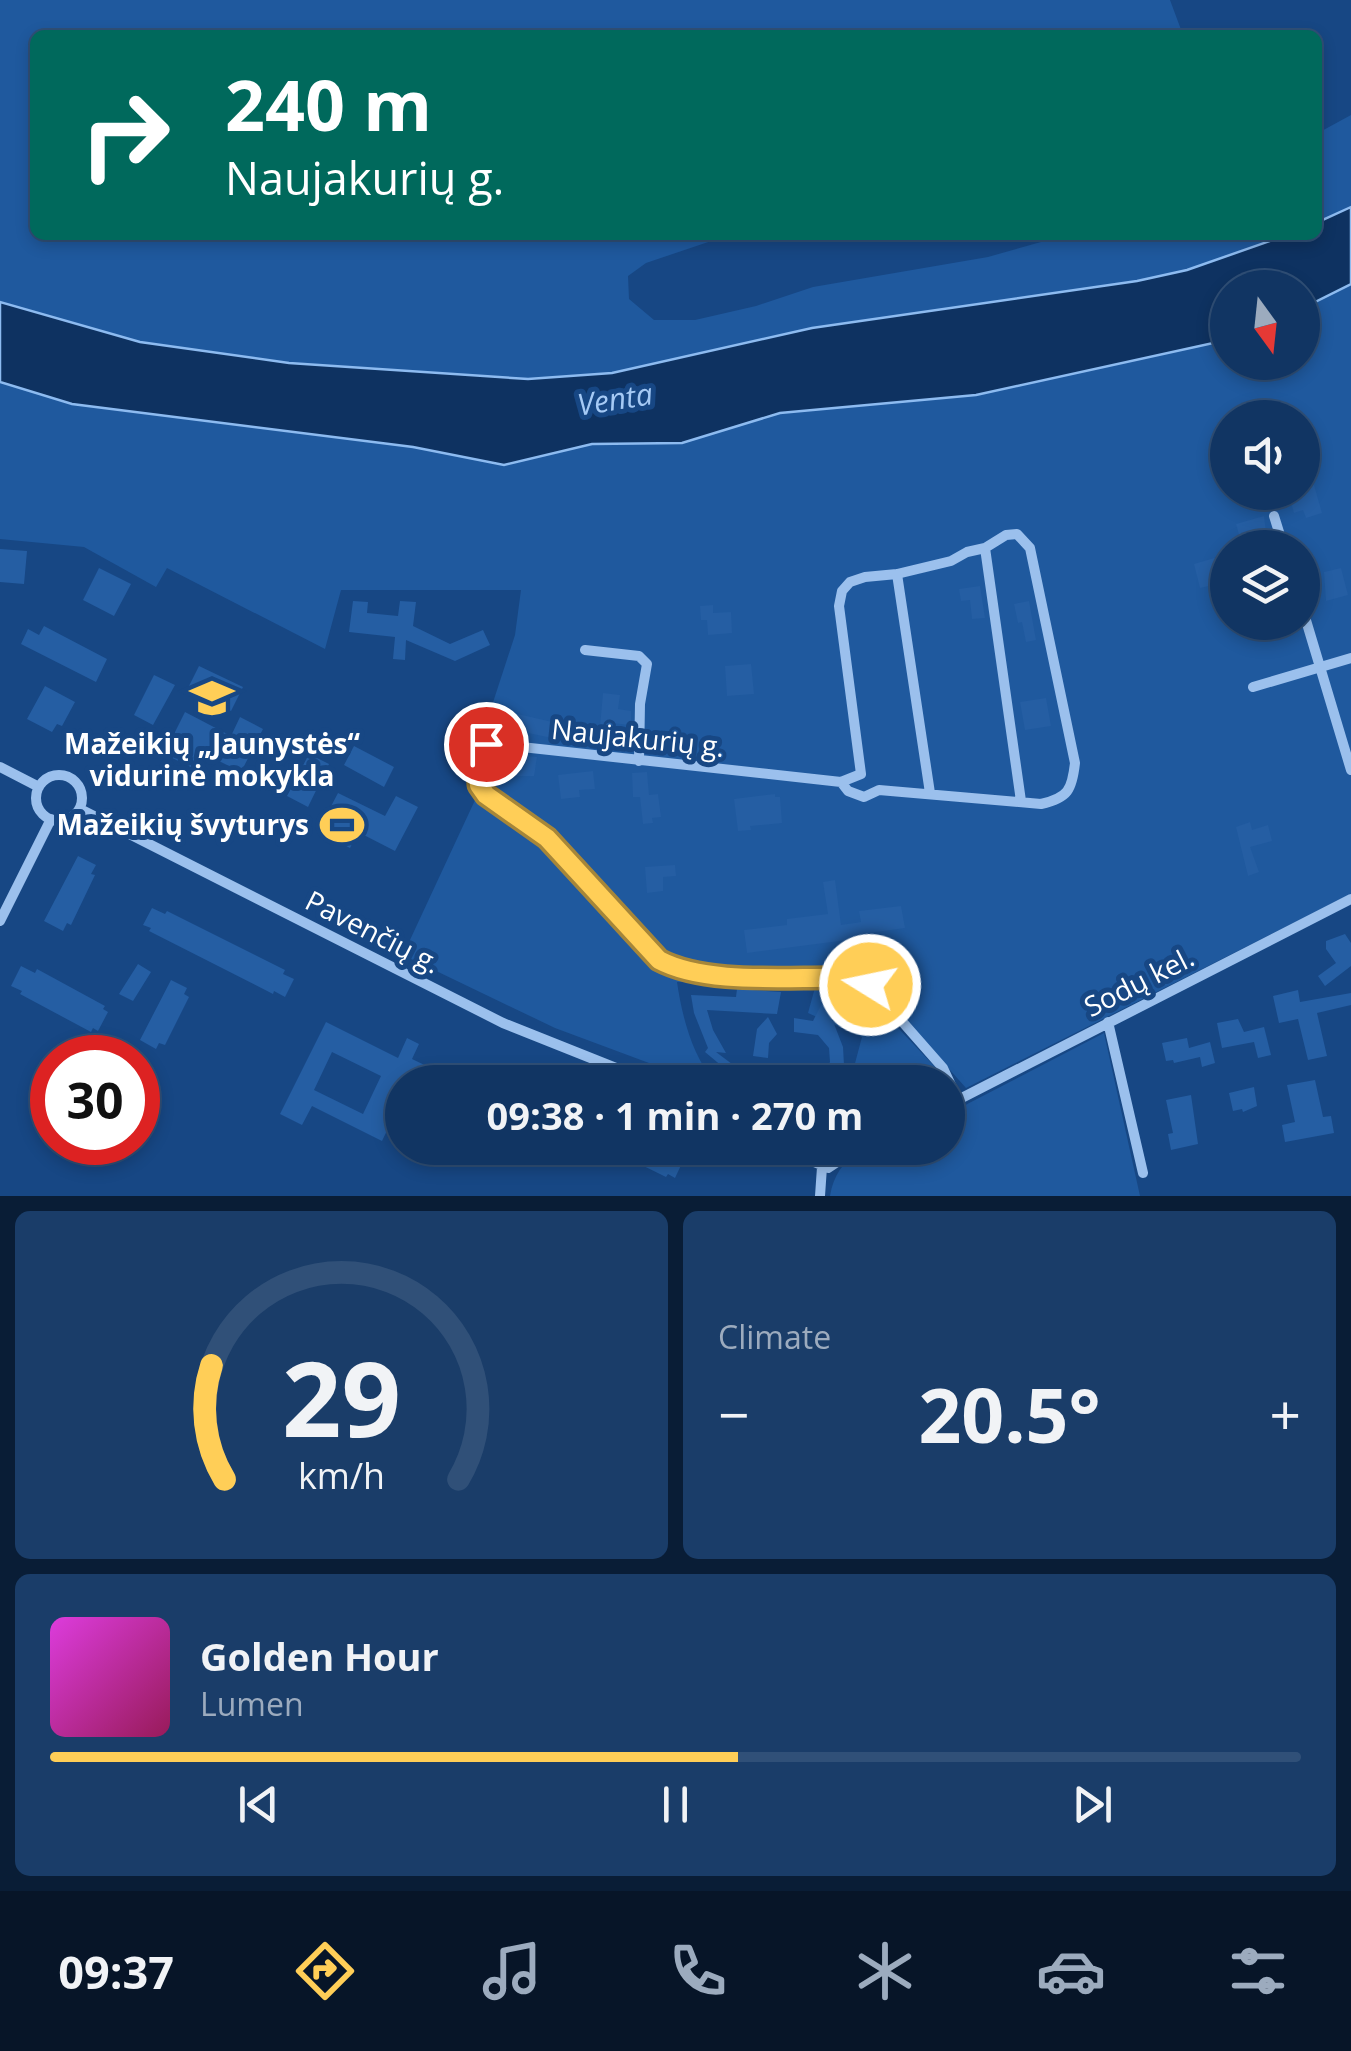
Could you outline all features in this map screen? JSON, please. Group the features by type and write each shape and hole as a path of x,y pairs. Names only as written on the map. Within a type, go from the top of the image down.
{"street":[{"path":"1274,516 1278,530"},
{"name":"Naujakurių g.","path":"841,782 848,791 864,797 879,790 1041,804 1068,794 1075,762 1030,548 1017,534 1006,535 951,561 850,582 842,592 839,606 861,774 841,782 486,744 478,772 479,785 486,795 547,838 646,949 679,971 850,978 870,985 940,1065"},
{"path":"985,548 1021,801"},
{"path":"897,574 930,793"},
{"path":"1312,640 1351,770"},
{"path":"584,650 639,656 646,664 640,704 639,761"},
{"path":"1253,688 1351,658"},
{"path":"0,767 38,787"},
{"path":"861,774 873,780 879,790"},
{"path":"38,787 53,775 72,778 83,796 80,809 70,818 50,820"},
{"path":"38,787 38,806 50,820"},
{"name":"Pavenčių g.","path":"80,809 503,1023 608,1065"},
{"path":"0,920 50,820"},
{"name":"Sodų kel.","path":"965,1095 1351,899"},
{"path":"1108,1022 1143,1173"},
{"path":"819,1165 834,1165"},
{"path":"820,1196 822,1167"}],"shaded area":[{"path":"0,0 1170,0 1181,30 30,30 30,240 714,240 646,263 628,276 629,299 654,320 695,320 813,287 988,257 1048,240 1273,240 1187,270 1137,281 812,328 612,373 528,379 289,363 139,342 0,302"},
{"path":"1351,115 1351,207 1322,220 1322,131"},
{"path":"1351,284 1351,894 966,1088 965,1065 946,1065 893,1006 882,1011 933,1065 855,1065 862,1037 808,1013 816,984 677,982 689,1035 703,1065 654,1065 555,1028 403,955 476,798 469,776 515,635 521,590 341,590 325,649 167,568 156,587 84,547 0,539 0,382 72,404 413,447 504,465 592,444 682,443 780,413 976,395 1210,344 1210,380 1320,380 1320,300"},
{"path":"1104,1033 1140,1196 830,1196 844,1165 965,1165 965,1105"}],"water":[{"name":"Venta","path":"1351,207 1351,284 1320,300 1320,270 1210,270 1210,344 976,395 780,413 682,443 592,444 504,465 413,447 72,404 0,382 0,302 140,342 289,363 528,379 612,373 812,328 1137,281 1187,270 1273,240 1322,240 1322,220"}],"building":[{"path":"1320,506 1322,513 1306,518 1303,510 1320,510"},
{"path":"1264,516 1266,530 1238,530 1236,524"},
{"path":"0,549 27,551 24,584 0,582"},
{"path":"1210,559 1210,586 1200,588 1194,564"},
{"path":"99,568 131,584 114,616 83,600"},
{"path":"1341,568 1348,595 1326,601 1324,572"},
{"path":"980,586 985,618 972,619 970,600 961,601 959,589"},
{"path":"353,601 368,602 367,613 398,616 400,601 416,602 413,626 450,644 483,630 490,645 455,661 406,640 405,660 393,659 395,637 349,632"},
{"path":"1029,601 1036,640 1026,642 1014,604"},
{"path":"713,605 713,613 731,612 732,633 708,635 707,620 701,620 700,606"},
{"path":"44,626 107,659 96,682 21,644 28,629 39,635"},
{"path":"751,664 754,694 727,696 725,666"},
{"path":"199,666 243,687 231,711 187,690"},
{"path":"154,675 175,685 153,725 134,715"},
{"path":"45,686 75,702 62,726 57,724 52,732 27,719"},
{"path":"603,693 620,695 618,709 631,711 631,725 611,723 611,728 600,727"},
{"path":"1046,698 1051,726 1025,730 1020,702"},
{"path":"185,712 231,736 240,717 263,729 241,772 203,753 195,769 164,754"},
{"path":"509,712 574,727 571,742 505,728"},
{"path":"354,746 394,767 384,787 344,765"},
{"path":"309,754 329,764 308,807 287,796"},
{"path":"502,754 537,757 534,776 507,776 508,772 500,771"},
{"path":"593,771 595,789 579,790 580,797 561,799 558,775"},
{"path":"647,772 649,795 658,794 661,817 643,824 640,797 633,797 632,773"},
{"path":"338,793 385,816 396,796 418,807 395,851 358,832 350,848 318,831"},
{"path":"775,794 780,797 782,823 738,831 734,799"},
{"path":"1250,822 1252,830 1268,825 1272,841 1250,847 1259,872 1248,876 1236,827"},
{"path":"78,856 96,865 91,874 95,875 71,925 67,923 63,931 44,921"},
{"path":"675,865 676,876 663,877 663,891 647,893 645,867"},
{"path":"835,880 841,925 861,922 859,911 901,906 905,928 854,935 855,939 747,953 744,930 787,925 787,919 828,914 823,882"},
{"path":"152,908 165,914 167,911 285,970 283,974 294,979 285,997 149,931 151,928 143,925"},
{"path":"1345,934 1351,943 1351,966 1325,986 1318,976 1336,963 1326,949 1326,941"},
{"path":"138,964 151,972 133,1001 119,994"},
{"path":"21,966 35,973 37,969 105,1006 103,1009 108,1012 98,1031 93,1028 91,1032 20,994 22,991 11,986"},
{"path":"171,980 187,988 184,994 189,997 165,1045 160,1043 160,1035 143,1035"},
{"path":"737,989 781,992 777,1014 707,1010 726,1053 716,1052 733,1065 721,1065 705,1052 708,1048 691,995 736,997"},
{"path":"1298,990 1300,1002 1351,993 1351,1005 1317,1013 1327,1056 1308,1060 1298,1019 1279,1023 1273,996"},
{"path":"834,997 857,1009 848,1025 831,1016 843,1047 844,1065 828,1065 829,1048 818,1035 794,1032 794,1018 813,1021 824,999 832,1003"},
{"path":"768,1017 777,1034 769,1043 768,1058 753,1056 757,1029"},
{"path":"1238,1019 1244,1032 1264,1027 1271,1055 1258,1058 1254,1042 1222,1048 1217,1023"},
{"path":"326,1022 398,1058 407,1038 419,1044 412,1059 425,1065 385,1065 382,1141 312,1106 302,1125 280,1114","holes":["332,1052 381,1076 363,1114 314,1090"]},
{"path":"1187,1038 1189,1048 1210,1042 1215,1063 1202,1067 1200,1057 1166,1061 1162,1043"},
{"path":"1315,1080 1323,1117 1331,1116 1334,1133 1285,1142 1282,1125 1295,1122 1287,1085"},
{"path":"1254,1087 1257,1106 1243,1112 1233,1111 1229,1093"},
{"path":"1191,1095 1198,1144 1171,1150 1168,1134 1173,1133 1166,1100"},
{"path":"642,1165 681,1165 675,1178 668,1174 666,1177"}],"place":[{"name":"Mažeikių „Jaunystės“ vidurinė mokykla","path":"212,698"},
{"name":"Mažeikių švyturys","path":"342,825"}],"route":[{"path":"486,744 478,772 479,785 486,795 547,838 659,960 679,971 705,975 850,978 870,985"}]}
